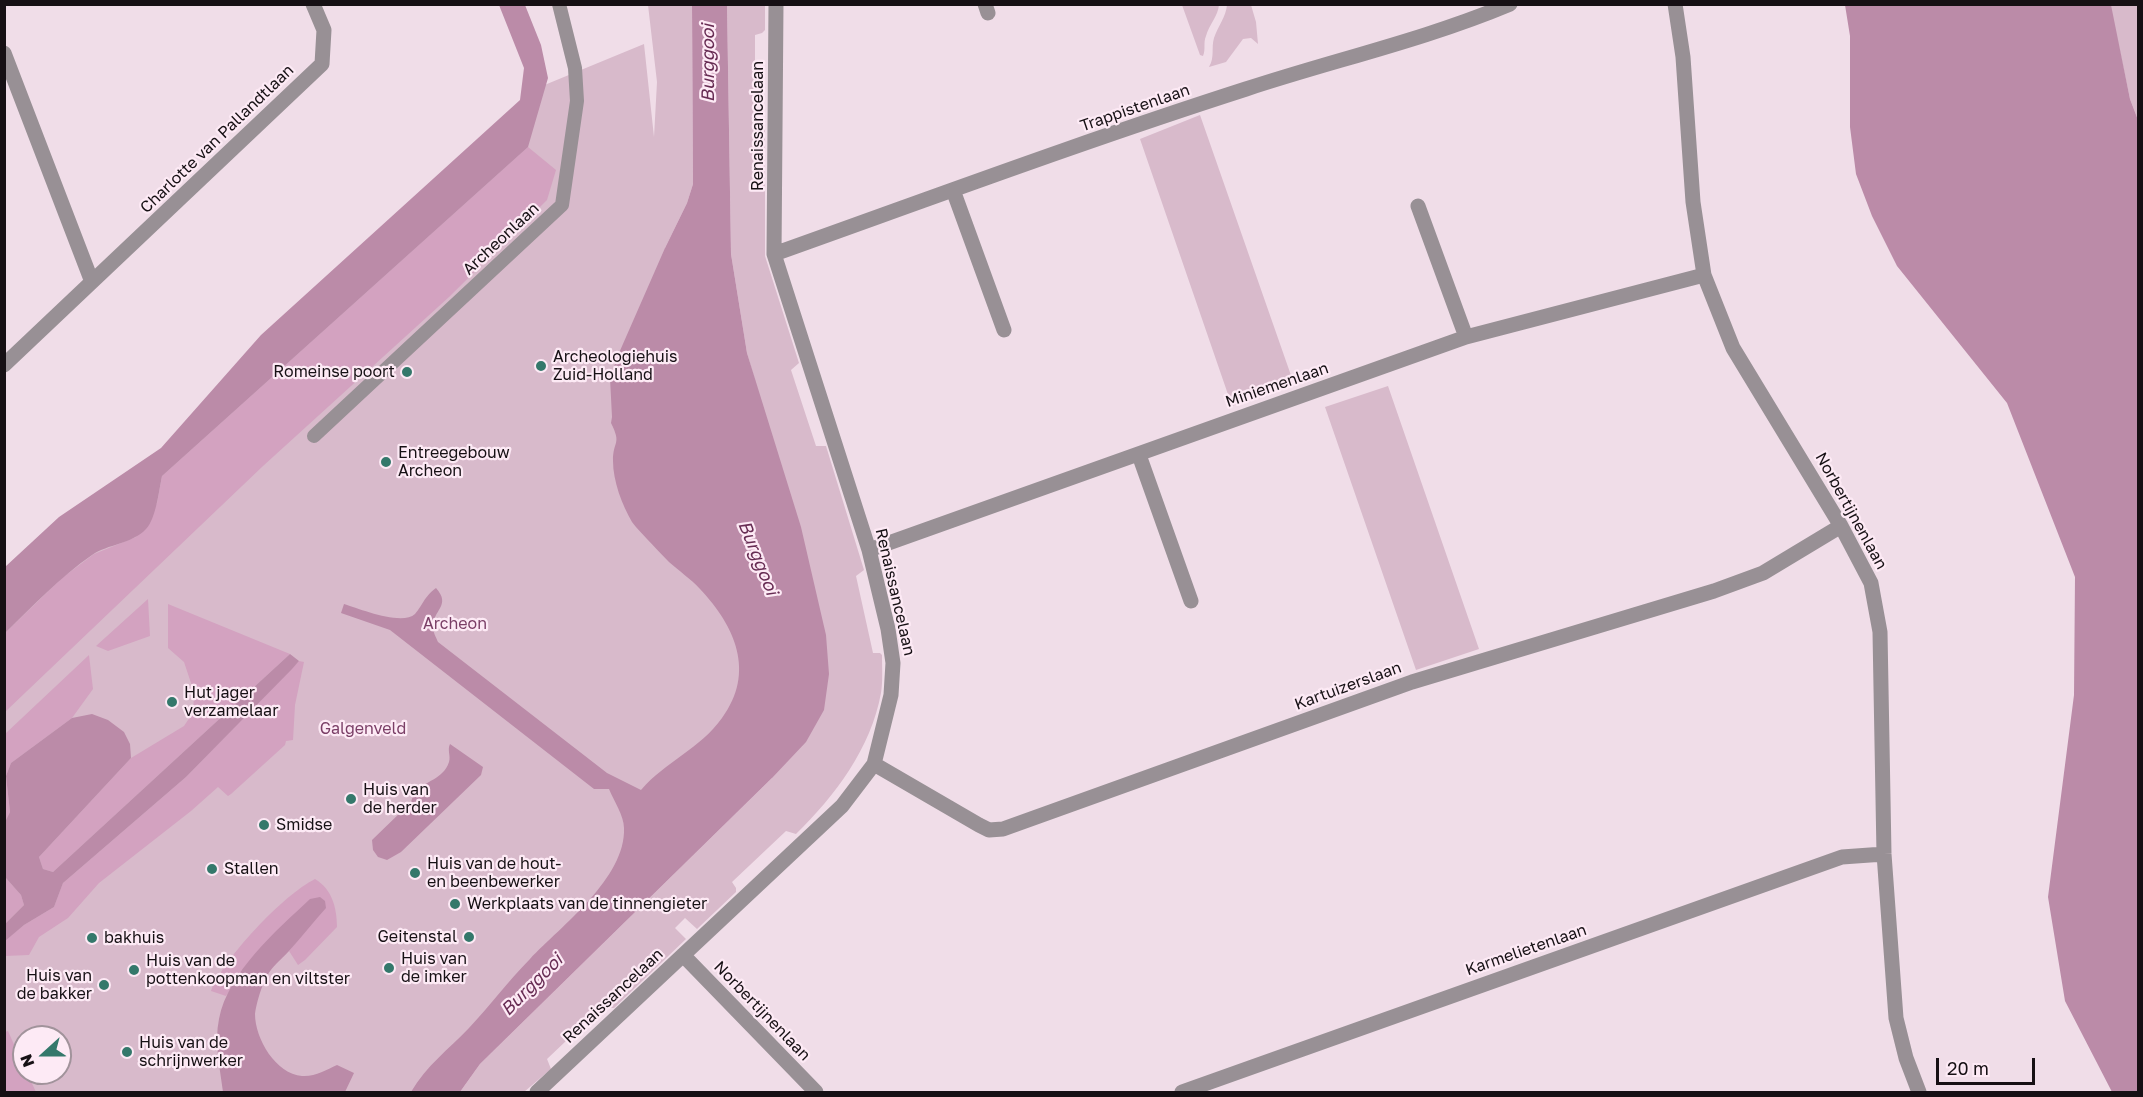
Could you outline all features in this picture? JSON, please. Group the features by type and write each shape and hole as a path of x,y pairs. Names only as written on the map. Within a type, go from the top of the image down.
{"street":[{"name":"Charlotte van Pallandtlaan","path":"4,365 322,64 324,30 313,4"},
{"name":"Renaissancelaan","path":"537,1092 842,806 874,764 891,695 893,663 888,629 869,550 774,254 777,4"},
{"name":"Trappistenlaan","path":"774,254 1247,88 1428,35 1510,4"},
{"name":"Norbertijnenlaan","path":"1675,4 1683,57 1693,202 1704,275 1733,348 1841,526 1871,583 1880,632 1884,854 1896,1018 1906,1058 1919,1092"},
{"path":"4,53 92,282"},
{"path":"953,190 1004,330"},
{"path":"1418,206 1466,337"},
{"name":"Miniemenlaan","path":"869,550 1466,337 1704,275"},
{"path":"1138,454 1191,601"},
{"name":"Kartuizerslaan","path":"874,764 979,825 990,830 1003,829 1412,682 1714,591 1763,573 1841,526"},
{"name":"Karmelietenlaan","path":"1182,1092 1842,857 1884,854"},
{"name":"Norbertijnenlaan","path":"682,956 816,1092"}],"lane":[{"name":"Archeonlaan","path":"314,436 562,206 577,101 575,68 559,4"}],"green space":[{"name":"Archeon","path":"648,5 692,5 693,184 687,203 665,248 817,676 430,1092 5,1092 5,587 123,490 530,91 644,44 654,137 657,82"},
{"path":"727,5 765,5 765,30 755,35 755,114 765,118 765,256 799,363 791,370 816,446 826,446 864,570 856,576 873,653 882,655 882,688 876,713 860,752 824,804 796,834 786,831 732,882 736,892 697,929 685,918 675,928 686,939 614,1008 605,1004 547,1059 551,1069 524,1092 460,1092 480,1064 772,778 762,405 747,353 731,254"},
{"path":"1182,5 1219,5 1205,39 1203,56 1200,55"},
{"path":"1227,5 1251,5 1256,22 1258,44 1251,38 1243,39 1226,62 1209,67 1214,38"},
{"path":"2110,5 2138,5 2138,120 2130,99"},
{"path":"1200,115 1294,384 1232,406 1140,139"},
{"path":"1388,386 1479,649 1416,670 1325,407"}],"shaded area":[{"path":"528,147 556,170 547,200 449,297 263,466 5,712 5,633 62,578 94,554 136,537 157,503 162,476"},
{"path":"148,599 150,636 108,651 96,646"},
{"path":"168,604 290,654 53,872 43,869 39,857 131,758 184,726 194,711 193,689 184,662 168,648"},
{"path":"89,655 93,689 72,718 11,763 6,776 10,812 5,822 5,734"},
{"path":"299,661 304,662 295,705 293,740 286,741 285,745 231,794 228,796 218,787 99,883 68,918 39,937 29,955 5,956 4,941 24,925 54,907 63,883 186,777"},
{"path":"5,877 21,895 24,905 5,924"},
{"path":"315,879 326,888 332,900 337,927 298,965 289,951 306,930 280,928 251,960 226,996 211,991 241,945 271,913"},
{"path":"8,1031 12,1040 12,1085 33,1085 36,1092 5,1092 5,1032"}],"water":[{"path":"499,5 525,5 541,45 548,78 528,147 162,476 155,512 146,529 134,538 92,555 47,592 5,633 5,567 59,517 161,448 261,335 520,100 524,68"},
{"name":"Burggooi","path":"692,5 727,5 731,254 747,353 801,527 826,635 829,674 824,710 806,742 772,778 480,1064 460,1092 411,1092 431,1066 603,883 615,865 622,847 624,823 609,789 594,789 390,630 341,613 344,604 391,617 409,617 415,614 428,595 436,588 442,599 442,604 433,622 433,630 438,642 607,773 641,790 713,729 732,701 738,684 737,650 723,618 700,589 669,562 634,524 622,501 613,469 616,439 611,423 610,378 665,248 687,203 693,184"},
{"path":"1845,5 2111,5 2130,99 2138,120 2138,1092 2112,1092 2065,1001 2048,897 2074,695 2075,577 2007,403 1897,266 1872,216 1856,174 1850,127 1850,36"},
{"path":"290,654 299,661 186,777 63,883 54,907 24,925 5,941 5,924 24,905 21,895 5,877 5,822 10,812 6,776 11,763 72,718 92,714 108,720 124,732 130,744 131,758 39,857 43,869 53,872"},
{"path":"450,744 483,767 481,775 401,852 387,860 378,857 373,850 372,840 403,810 405,813 419,789 443,773 450,758"},
{"path":"320,897 325,901 326,908 265,980 256,1008 256,1024 269,1054 284,1069 293,1074 311,1075 337,1065 354,1073 345,1092 223,1092 217,1037 219,1019 232,985 269,938 310,899"}],"place":[{"name":"Archeologiehuis Zuid-Holland","path":"541,366"},
{"name":"Romeinse poort","path":"407,372"},
{"name":"Entreegebouw Archeon","path":"386,462"},
{"name":"Hut jager verzamelaar","path":"172,702"},
{"name":"Huis van de herder","path":"351,799"},
{"name":"Smidse","path":"264,825"},
{"name":"Stallen","path":"212,869"},
{"name":"Huis van de hout- en beenbewerker","path":"415,873"},
{"name":"Werkplaats van de tinnengieter","path":"455,904"},
{"name":"Geitenstal","path":"469,937"},
{"name":"bakhuis","path":"92,938"},
{"name":"Huis van de imker","path":"389,968"},
{"name":"Huis van de pottenkoopman en viltster","path":"134,970"},
{"name":"Huis van de bakker","path":"104,985"},
{"name":"Huis van de schrijnwerker","path":"127,1052"}],"park label":[{"name":"Galgenveld","path":"363,729"}]}
